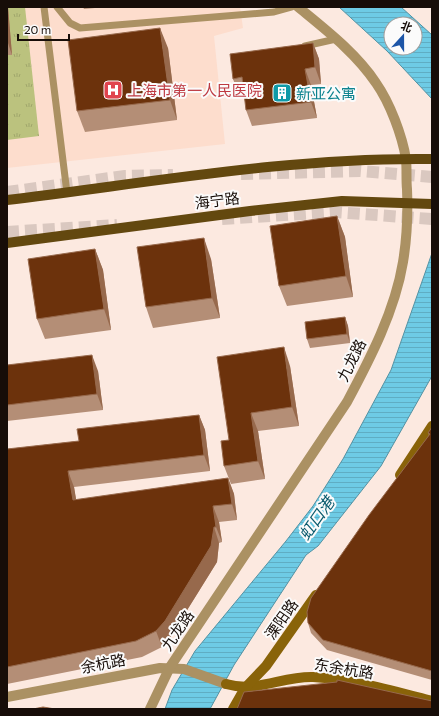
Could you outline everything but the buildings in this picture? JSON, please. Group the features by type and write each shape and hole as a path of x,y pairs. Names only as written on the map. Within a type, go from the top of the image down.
{"main road":[{"name":"海宁路","path":"7,200 230,172 342,160 432,160"},
{"name":"海宁路","path":"7,243 250,211 342,201 432,204"}],"street":[{"name":"九龙路","path":"150,709 170,667 347,402 368,363 397,289 403,263 407,239 406,159 394,119 383,95 367,71 336,39 298,7"},
{"path":"393,485 432,426"},
{"name":"溧阳路","path":"232,709 245,688 266,666 324,584"},
{"name":"余杭路","path":"7,698 151,668 170,667 184,669 205,677"},
{"name":"东余杭路","path":"205,677 245,688 296,678 313,677 346,682 432,701"}],"lane":[{"path":"44,7 66,193"},
{"path":"57,7 70,23 80,28 266,12 292,7"},
{"path":"296,48 336,39"}],"shaded area":[{"name":"上海市第一人民医院","path":"7,7 240,7 243,28 214,36 225,144 7,168"}],"green space":[{"path":"25,7 39,136 7,140 7,8"}],"water":[{"path":"339,7 401,7 411,16 383,16 383,47"},
{"path":"423,27 432,35 432,99 392,56 423,56"},
{"name":"虹口港","path":"432,253 432,376 381,466 318,546 306,555 234,665 210,709 165,709 172,690 195,651 313,506 343,459 391,370"}],"tunnel":[{"path":"241,174 360,171 432,177"},
{"path":"7,192 125,176 173,175"},
{"path":"222,219 334,212 432,219"},
{"path":"7,232 117,225"}],"place":[{"name":"上海市第一人民医院","path":"113,90"},
{"name":"新亚公寓","path":"282,93"}]}
